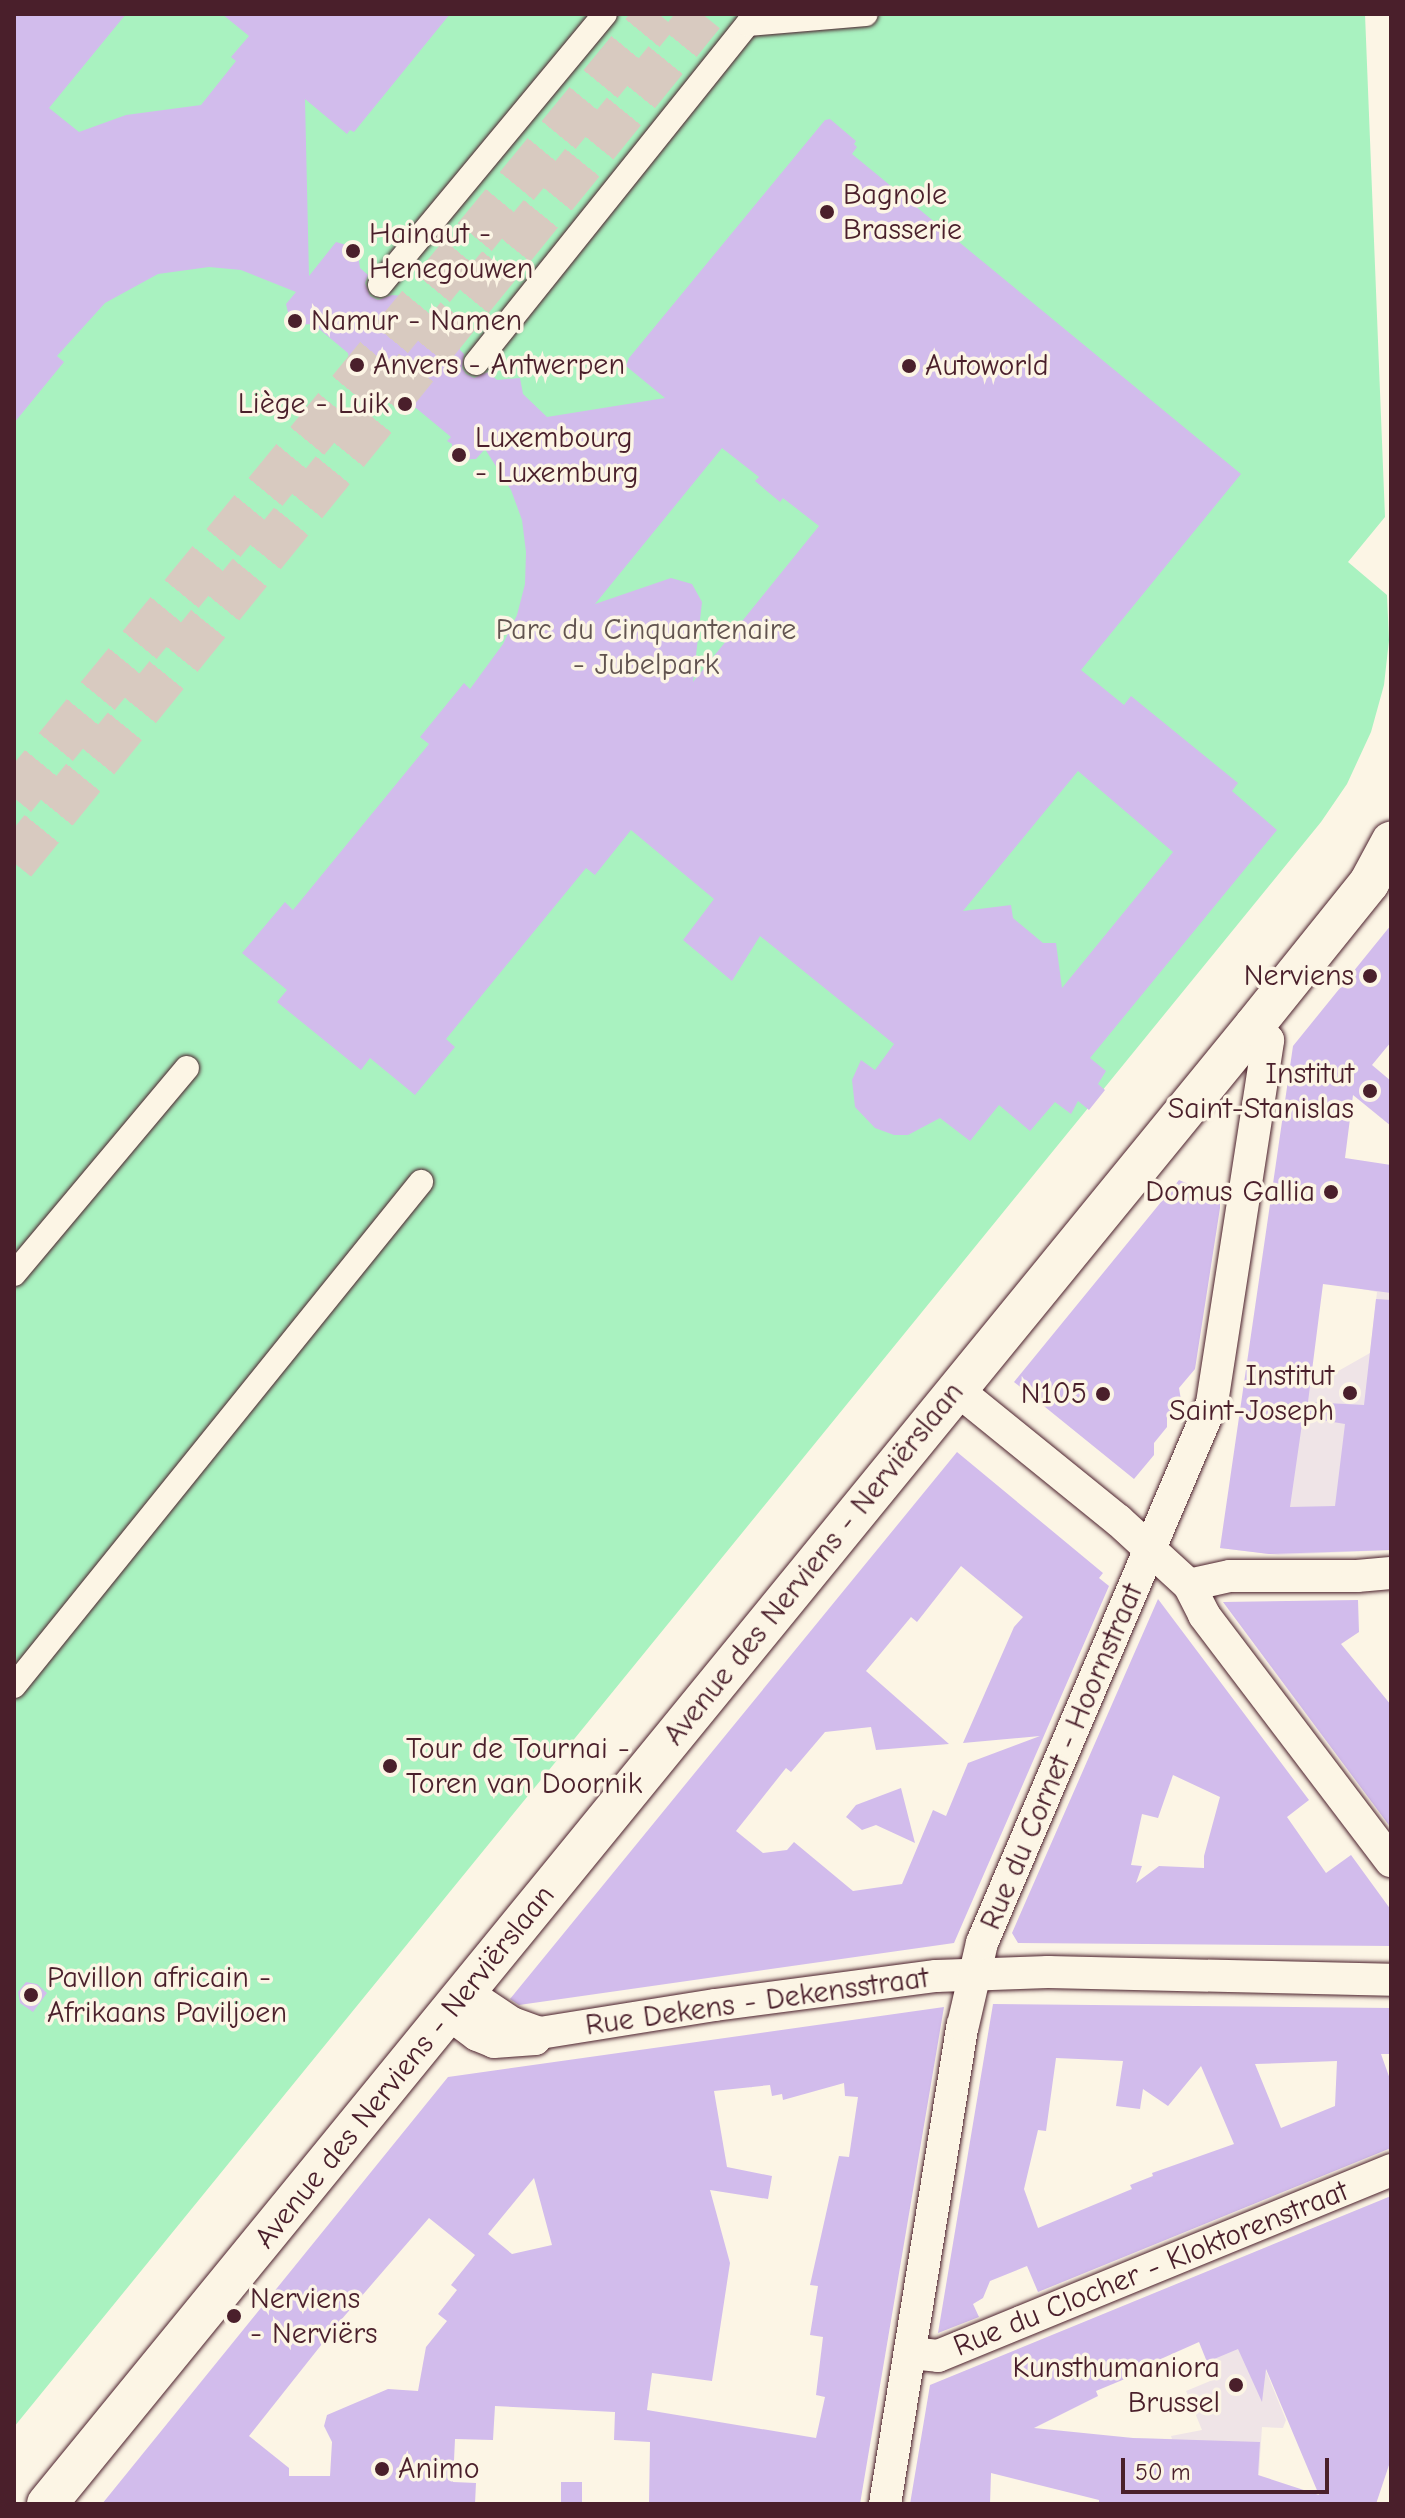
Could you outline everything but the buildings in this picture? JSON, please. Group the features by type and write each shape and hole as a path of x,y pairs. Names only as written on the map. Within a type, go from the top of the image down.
{"street":[{"path":"380,285 605,14"},
{"path":"476,363 748,19 866,14"},
{"name":"Avenue des Nerviens - Nerviërslaan","path":"47,2504 76,2486 458,2003 1369,883 1391,842"},
{"name":"Rue du Cornet - Hoornstraat","path":"885,2504 963,2025 987,1927 1212,1403 1268,1040 1254,1026"},
{"path":"14,1274 187,1068"},
{"path":"14,1686 421,1182"},
{"path":"956,1389 1189,1585 1204,1615 1391,1861"},
{"path":"1189,1585 1230,1576 1391,1573"},
{"name":"Rue Dekens - Dekensstraat","path":"458,2003 477,2035 494,2042 535,2039 540,2033 715,2005 975,1974 1064,1972 1391,1980"},
{"name":"Rue du Clocher - Kloktorenstraat","path":"910,2353 938,2356 1391,2170"}],"shaded area":[{"name":"Institut Saint-Joseph","path":"1391,1234 1391,1550 1278,1555 1220,1548 1310,1387 1370,1353 1377,1292 1362,1289 1368,1244"},
{"name":"Kunsthumaniora Brussel","path":"1176,2284 1262,2361 1286,2420 1283,2428 1262,2427 1257,2504 1124,2504 1133,2438 1172,2439 1171,2436 1202,2430 1186,2391 1215,2379"}],"green space":[{"name":"Parc du Cinquantenaire - Jubelpark","path":"14,14 1365,14 1385,517 1348,562 1387,595 1389,640 1384,685 1371,732 1347,784 1321,822 14,2427"}],"tunnel":[{"path":"14,798 658,14"},
{"path":"14,863 703,14"}],"place":[{"name":"Bagnole Brasserie","path":"827,212"},
{"name":"Hainaut - Henegouwen","path":"353,251"},
{"name":"Namur - Namen","path":"295,321"},
{"name":"Anvers - Antwerpen","path":"357,365"},
{"name":"Autoworld","path":"909,366"},
{"name":"Liège - Luik","path":"405,404"},
{"name":"Luxembourg - Luxemburg","path":"459,455"},
{"name":"Nerviens","path":"1370,976"},
{"name":"Institut Saint-Stanislas","path":"1370,1091"},
{"name":"Domus Gallia","path":"1331,1192"},
{"name":"Institut Saint-Joseph","path":"1350,1393"},
{"name":"N105","path":"1103,1394"},
{"name":"Tour de Tournai - Toren van Doornik","path":"390,1766"},
{"name":"Pavillon africain - Afrikaans Paviljoen","path":"31,1995"},
{"name":"Nerviens - Nerviërs","path":"234,2316"},
{"name":"Kunsthumaniora Brussel","path":"1236,2385"},
{"name":"Animo","path":"382,2469"}]}
